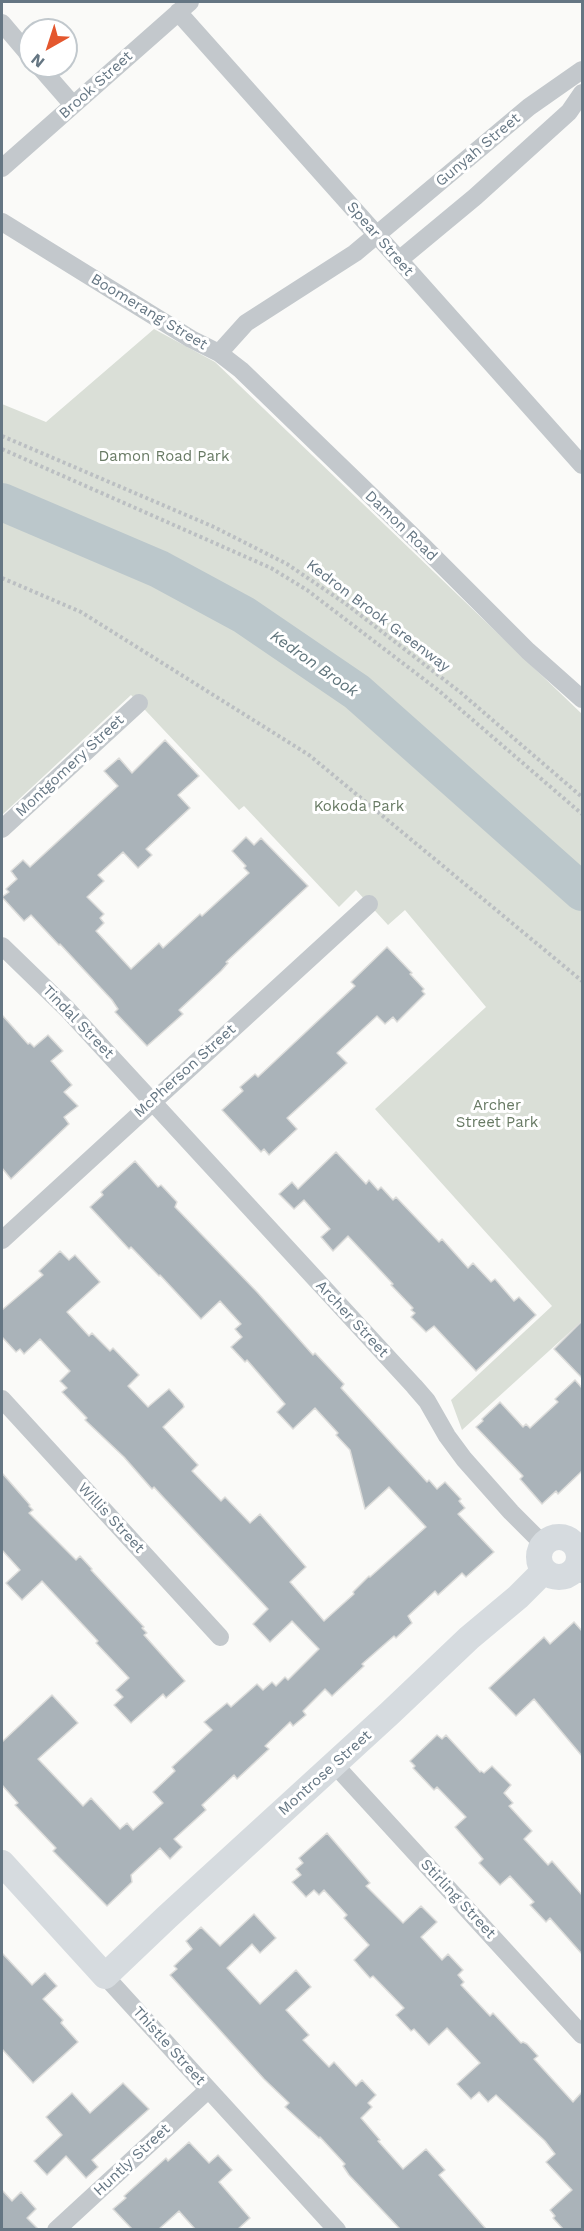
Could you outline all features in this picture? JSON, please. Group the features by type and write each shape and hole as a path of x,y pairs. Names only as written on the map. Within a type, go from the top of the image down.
{"street":[{"name":"Brook Street","path":"2,168 184,7"},
{"name":"Spear Street","path":"184,7 399,260 582,465"},
{"path":"2,23 18,42"},
{"name":"Gunyah Street","path":"378,235 529,107 582,70"},
{"path":"49,78 73,105"},
{"name":"Gunyah Street","path":"399,260 428,238 569,112 582,93"},
{"name":"Boomerang Street","path":"2,222 191,339 219,353 246,323 356,253 378,235"},
{"name":"Damon Road","path":"219,353 241,370 528,651 582,699"},
{"name":"Montgomery Street","path":"2,829 139,703"},
{"name":"McPherson Street","path":"2,1240 369,903"},
{"name":"Tindal Street","path":"2,946 56,997 152,1101"},
{"name":"Archer Street","path":"152,1101 414,1386 427,1401 447,1436 464,1459 543,1544"},
{"name":"Willis Street","path":"2,1399 220,1637"},
{"path":"561,1536 578,1536 579,1571 561,1577 549,1574 539,1560 543,1544 548,1539 561,1536"},
{"name":"Montrose Street","path":"105,1976 469,1638 518,1597 544,1570"},
{"name":"Stirling Street","path":"334,1764 582,2035"},
{"name":"Thistle Street","path":"2,1863 337,2229"},
{"name":"Huntly Street","path":"56,2229 208,2090"}],"path":[{"name":"Kedron Brook Greenway","path":"2,436 214,528 287,564 346,604 460,692 582,797"},
{"path":"2,449 270,567 307,590 438,690 582,814"},
{"path":"2,578 81,612 309,755 582,981"}],"green space":[{"path":"154,329 215,362 582,714 582,1321 462,1430 451,1400 552,1306 375,1109 486,1007 405,910 388,925 356,890 339,907 244,806 239,810 131,695 2,815 2,404 46,422"}],"building":[{"path":"165,740 199,776 178,795 190,808 146,849 152,855 138,868 123,852 98,875 104,881 87,897 104,914 100,918 104,923 96,931 131,969 159,943 163,948 249,873 244,868 246,866 232,851 246,837 254,845 261,838 308,886 226,962 228,963 221,971 179,1010 183,1014 147,1046 115,1012 118,1009 112,1000 60,944 31,915 24,921 2,897 9,892 6,889 17,879 11,871 23,860 30,867 118,786 104,771 119,758 132,773"},
{"path":"387,947 412,973 410,974 424,989 422,991 425,994 397,1022 393,1017 385,1024 377,1016 337,1053 347,1063 287,1118 297,1129 269,1155 264,1149 261,1152 222,1110 243,1091 240,1087 255,1074 258,1077 355,986 351,982"},
{"path":"2,1015 28,1044 34,1047 48,1035 63,1051 51,1061 72,1085 64,1092 78,1106 64,1117 69,1124 11,1179 2,1168"},
{"path":"336,1152 366,1184 369,1180 378,1190 381,1187 393,1200 396,1197 439,1242 442,1239 468,1268 473,1263 491,1282 495,1279 514,1301 519,1297 536,1315 476,1371 434,1326 426,1332 411,1317 415,1313 411,1310 413,1308 348,1236 333,1251 321,1237 330,1229 304,1200 294,1209 279,1194 292,1182 298,1189"},
{"path":"135,1161 158,1187 161,1185 177,1202 175,1207 257,1292 313,1355 315,1353 344,1384 341,1388 427,1482 429,1480 437,1489 445,1482 461,1499 459,1501 465,1508 458,1514 494,1552 466,1577 462,1573 438,1595 435,1591 408,1616 412,1623 362,1664 364,1666 332,1696 325,1689 303,1711 306,1715 293,1726 290,1722 265,1746 269,1749 237,1779 234,1775 202,1805 206,1810 174,1839 182,1847 170,1859 160,1848 131,1875 132,1882 107,1906 53,1851 56,1848 15,1805 18,1803 2,1785 2,1742 52,1695 78,1723 38,1759 83,1806 91,1798 120,1829 127,1823 133,1830 163,1803 153,1792 175,1771 172,1767 212,1730 204,1722 227,1703 231,1707 257,1684 263,1690 272,1682 276,1686 285,1677 288,1680 319,1649 292,1621 270,1642 253,1624 268,1609 154,1487 152,1489 124,1457 85,1420 87,1418 62,1392 67,1388 60,1381 70,1371 40,1339 24,1354 20,1349 16,1352 2,1337 2,1310 43,1275 39,1271 60,1251 69,1260 75,1255 100,1282 67,1312 89,1336 92,1333 110,1351 113,1348 139,1375 128,1386 148,1407 169,1389 183,1404 184,1407 163,1427 198,1465 192,1471 221,1501 225,1497 250,1523 260,1514 306,1567 290,1582 324,1621 354,1594 353,1592 369,1576 426,1527 389,1487 365,1509 350,1450 336,1435 338,1433 315,1408 293,1429 277,1412 285,1404 247,1360 245,1362 231,1347 242,1337 235,1329 241,1324 220,1301 201,1319 160,1275 131,1247 129,1249 90,1207 103,1195 101,1192"},
{"path":"582,1321 582,1378 554,1349"},
{"path":"575,1380 582,1388 582,1471 558,1494 556,1491 542,1504 520,1479 523,1476 476,1427 500,1402 523,1427 526,1424 530,1428 558,1402 555,1399"},
{"path":"2,1473 30,1505 33,1510 29,1513 76,1560 80,1556 144,1627 142,1628 147,1633 144,1635 185,1681 166,1698 163,1694 131,1723 114,1705 123,1697 116,1690 129,1678 96,1643 98,1641 42,1581 22,1600 6,1583 20,1570 2,1550"},
{"path":"574,1622 582,1631 582,1756 534,1699 516,1716 489,1688 544,1637 550,1644"},
{"path":"437,1735 442,1739 446,1735 480,1772 484,1773 492,1766 511,1785 504,1793 513,1803 509,1806 532,1831 524,1839 548,1865 552,1861 582,1895 582,1954 550,1918 546,1922 530,1905 534,1902 510,1876 500,1885 479,1863 483,1859 455,1827 466,1817 437,1787 434,1790 413,1768 415,1766 410,1761"},
{"path":"327,1833 370,1883 366,1886 403,1923 421,1906 437,1922 421,1937 442,1960 448,1954 463,1970 458,1975 464,1982 461,1985 490,2016 493,2013 521,2043 527,2044 538,2056 534,2059 573,2102 582,2092 582,2229 563,2229 553,2218 555,2216 550,2210 572,2190 546,2162 555,2154 545,2141 496,2095 488,2102 479,2092 471,2099 457,2084 480,2063 447,2028 429,2045 414,2029 411,2031 396,2015 404,2008 373,1976 370,1978 354,1960 369,1945 344,1918 347,1915 324,1890 319,1895 314,1890 306,1897 292,1882 301,1875 296,1869 303,1863 299,1858"},
{"path":"254,1914 276,1938 260,1953 252,1944 227,1968 260,2004 296,1970 311,1987 286,2010 309,2035 303,2040 329,2067 334,2062 356,2086 362,2080 376,2095 368,2103 372,2107 361,2118 403,2169 426,2149 445,2170 439,2175 486,2229 400,2229 349,2175 343,2166 345,2164 320,2137 285,2107 289,2103 264,2079 170,1975 177,1969 174,1966 192,1949 186,1941 201,1927 220,1946"},
{"path":"2,1953 32,1985 45,1973 57,1986 43,1999 63,2020 61,2023 78,2042 33,2083 2,2049"},
{"path":"123,2083 149,2109 92,2160 98,2167 86,2178 66,2156 47,2175 34,2161 62,2135 46,2117 72,2093 90,2113"},
{"path":"189,2142 209,2163 218,2155 232,2170 219,2182 250,2218 238,2229 195,2229 179,2211 159,2229 132,2229 113,2209 166,2158 168,2161"},
{"path":"2,2190 12,2201 21,2192 36,2209 27,2218 38,2229 2,2229"}],"waterway":[{"name":"Kedron Brook","path":"2,502 159,569 244,615 357,692 582,892"}],"park label":[{"name":"Damon Road Park","path":"164,457"},
{"name":"Kokoda Park","path":"359,807"},
{"name":"Archer Street Park","path":"497,1114"}]}
